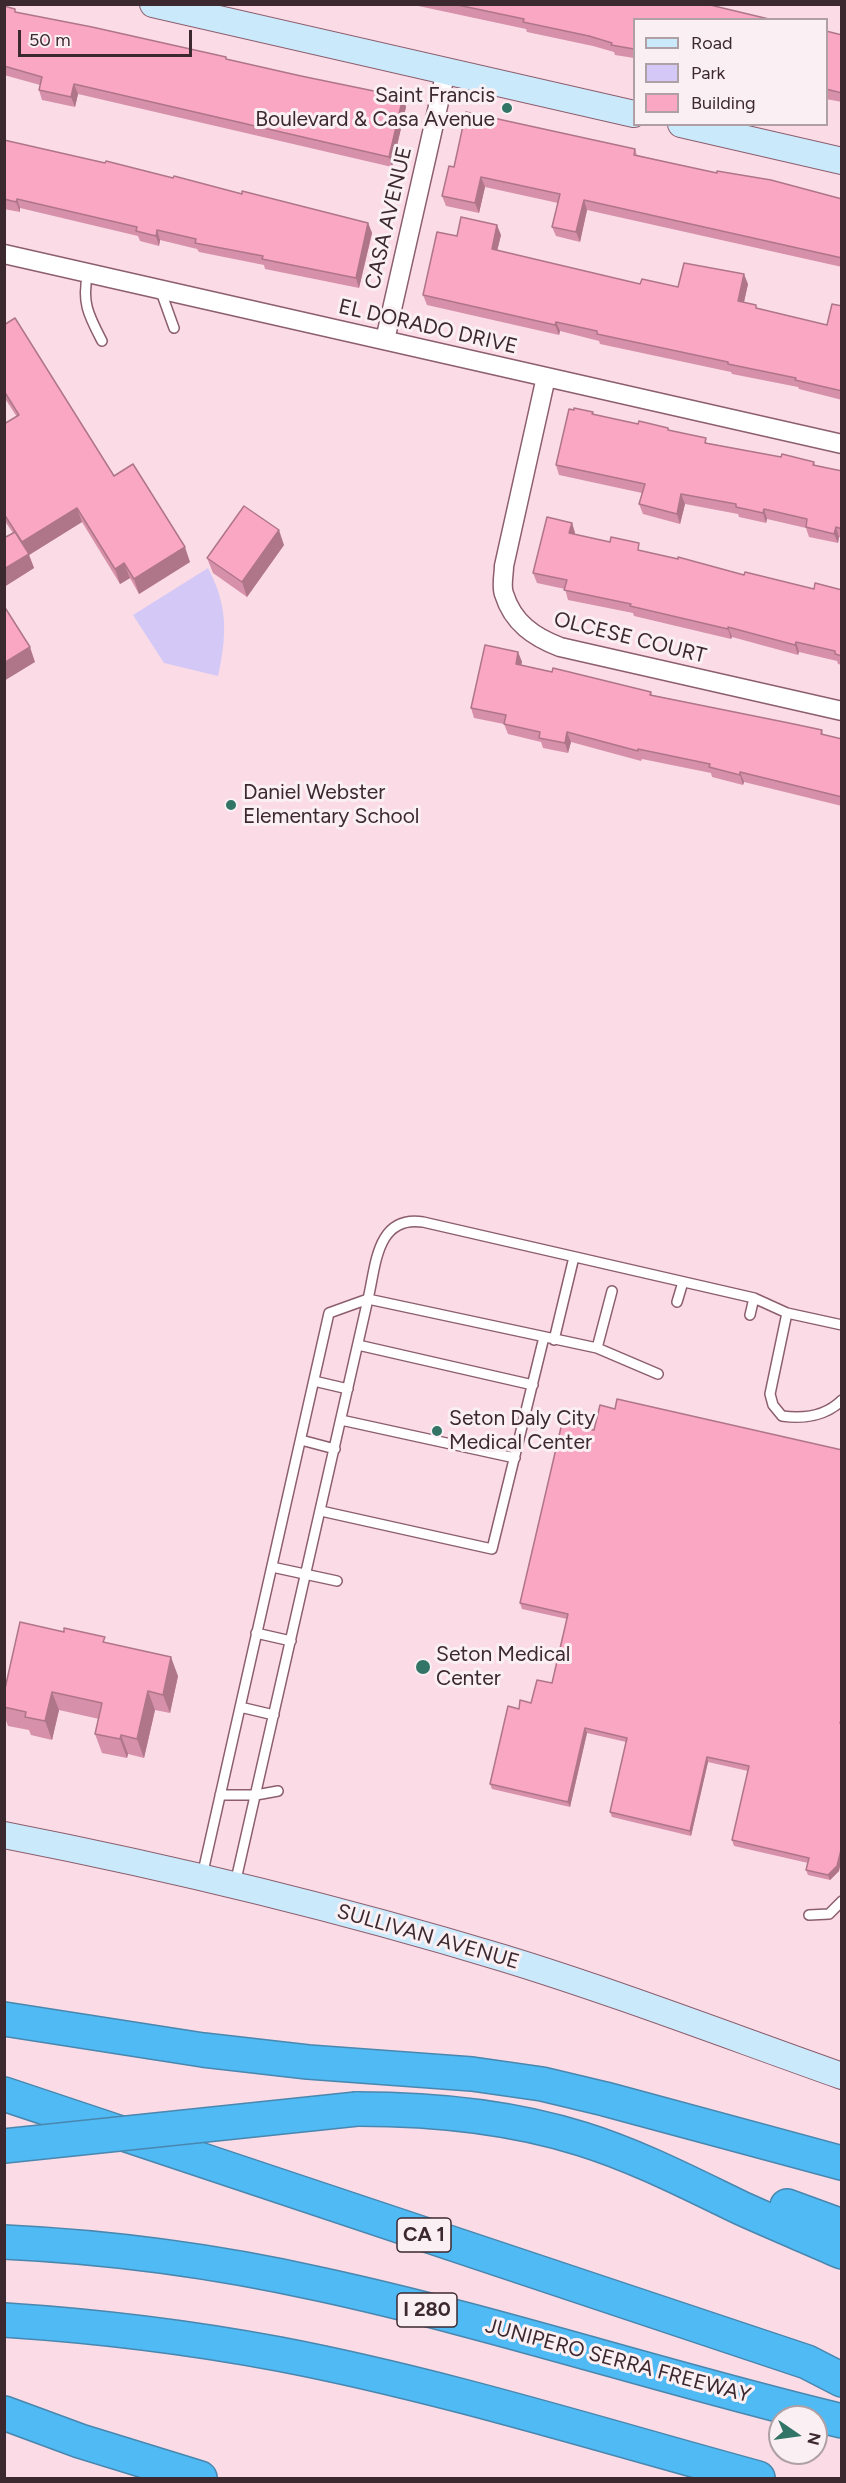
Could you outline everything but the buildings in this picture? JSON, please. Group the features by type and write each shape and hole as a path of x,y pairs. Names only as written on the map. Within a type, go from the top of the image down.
{"highway":[{"path":"4,2019 203,2050 511,2079 574,2091 842,2163"},
{"name":"CA 1","path":"4,2094 807,2362 842,2380"},
{"path":"4,2146 357,2109 437,2112 512,2121 582,2139 842,2226"},
{"path":"687,2122 842,2182"},
{"path":"638,2159 745,2210 842,2252"},
{"name":"JUNIPERO SERRA FREEWAY","path":"4,2242 166,2257 316,2283 464,2319 842,2421"},
{"path":"4,2320 98,2327 195,2339 329,2364 472,2399 758,2478"},
{"path":"4,2413 80,2441 197,2478"}],"street":[{"path":"153,4 633,114"},
{"name":"CASA AVENUE","path":"385,340 446,71"},
{"path":"690,126 842,161"},
{"name":"EL DORADO DRIVE","path":"4,254 842,444"},
{"name":"OLCESE COURT","path":"546,377 504,566 503,593 517,619 536,637 560,647 842,711"},
{"name":"SULLIVAN AVENUE","path":"4,1835 202,1876 386,1924 547,1972 842,2076"}],"lane":[{"path":"88,273 84,288 86,309 102,341"},
{"path":"160,289 174,328"},
{"path":"235,1884 368,1299 383,1240 391,1229 406,1222 423,1222 754,1298 787,1313 842,1325"},
{"path":"555,1340 574,1257"},
{"path":"677,1302 683,1282"},
{"path":"597,1348 612,1291"},
{"path":"750,1315 754,1298"},
{"path":"202,1876 329,1313 368,1299 597,1348 658,1374"},
{"path":"787,1313 770,1394 773,1405 782,1416 796,1418 821,1413 842,1400"},
{"path":"321,1511 492,1549 544,1337"},
{"path":"358,1346 533,1385"},
{"path":"314,1381 348,1389"},
{"path":"341,1420 515,1458"},
{"path":"300,1440 335,1449"},
{"path":"272,1567 337,1581"},
{"path":"256,1633 291,1641"},
{"path":"240,1707 274,1715"},
{"path":"220,1796 256,1795 278,1791"},
{"path":"809,1915 829,1914 842,1901"}],"green space":[{"path":"208,568 219,595 224,620 223,647 218,676 164,663 133,615"}],"place":[{"name":"Saint Francis Boulevard & Casa Avenue","path":"507,108"},
{"name":"Daniel Webster Elementary School","path":"231,805"},
{"name":"Seton Daly City Medical Center","path":"437,1431"},
{"name":"Seton Medical Center","path":"423,1667"}]}
